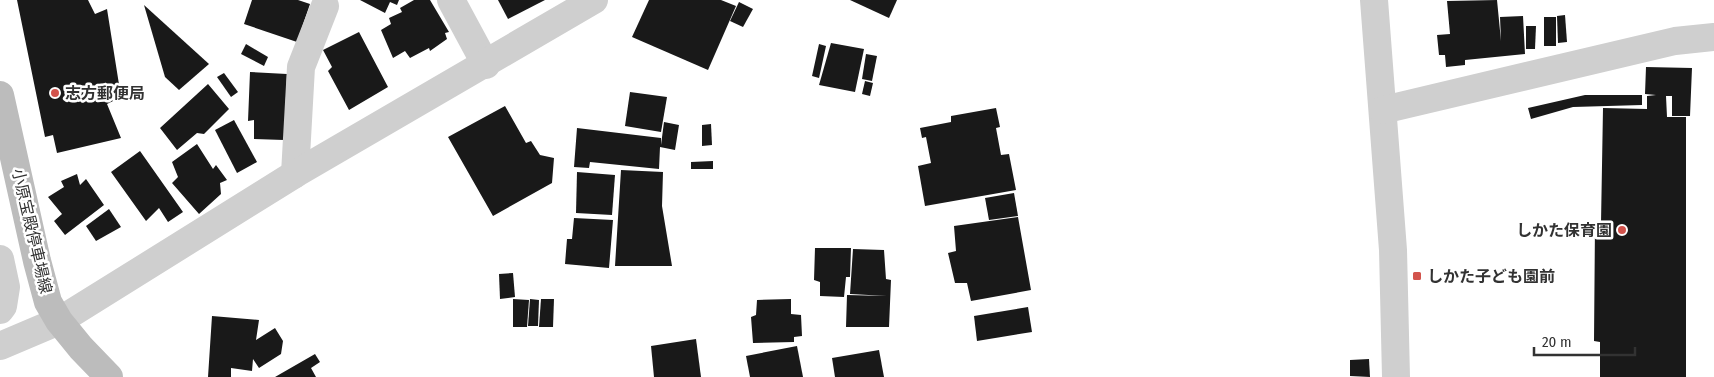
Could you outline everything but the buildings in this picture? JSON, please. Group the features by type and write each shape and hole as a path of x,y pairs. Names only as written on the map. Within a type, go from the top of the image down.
{"main road":[{"name":"小原宝殿停車場線","path":"0,95 7,157 48,302 59,321 109,377"}],"street":[{"path":"452,0 486,64"},
{"path":"0,346 59,321 295,174 594,0"},
{"path":"1374,0 1393,250 1396,377"},
{"path":"295,174 301,67 324,6"},
{"path":"1383,110 1675,41 1714,37"},
{"path":"0,259 6,286 3,306 0,310"}],"place":[{"name":"志方郵便局","path":"55,93"},
{"name":"しかた保育園","path":"1622,230"},
{"name":"しかた子ども園前","path":"1417,276"}]}
